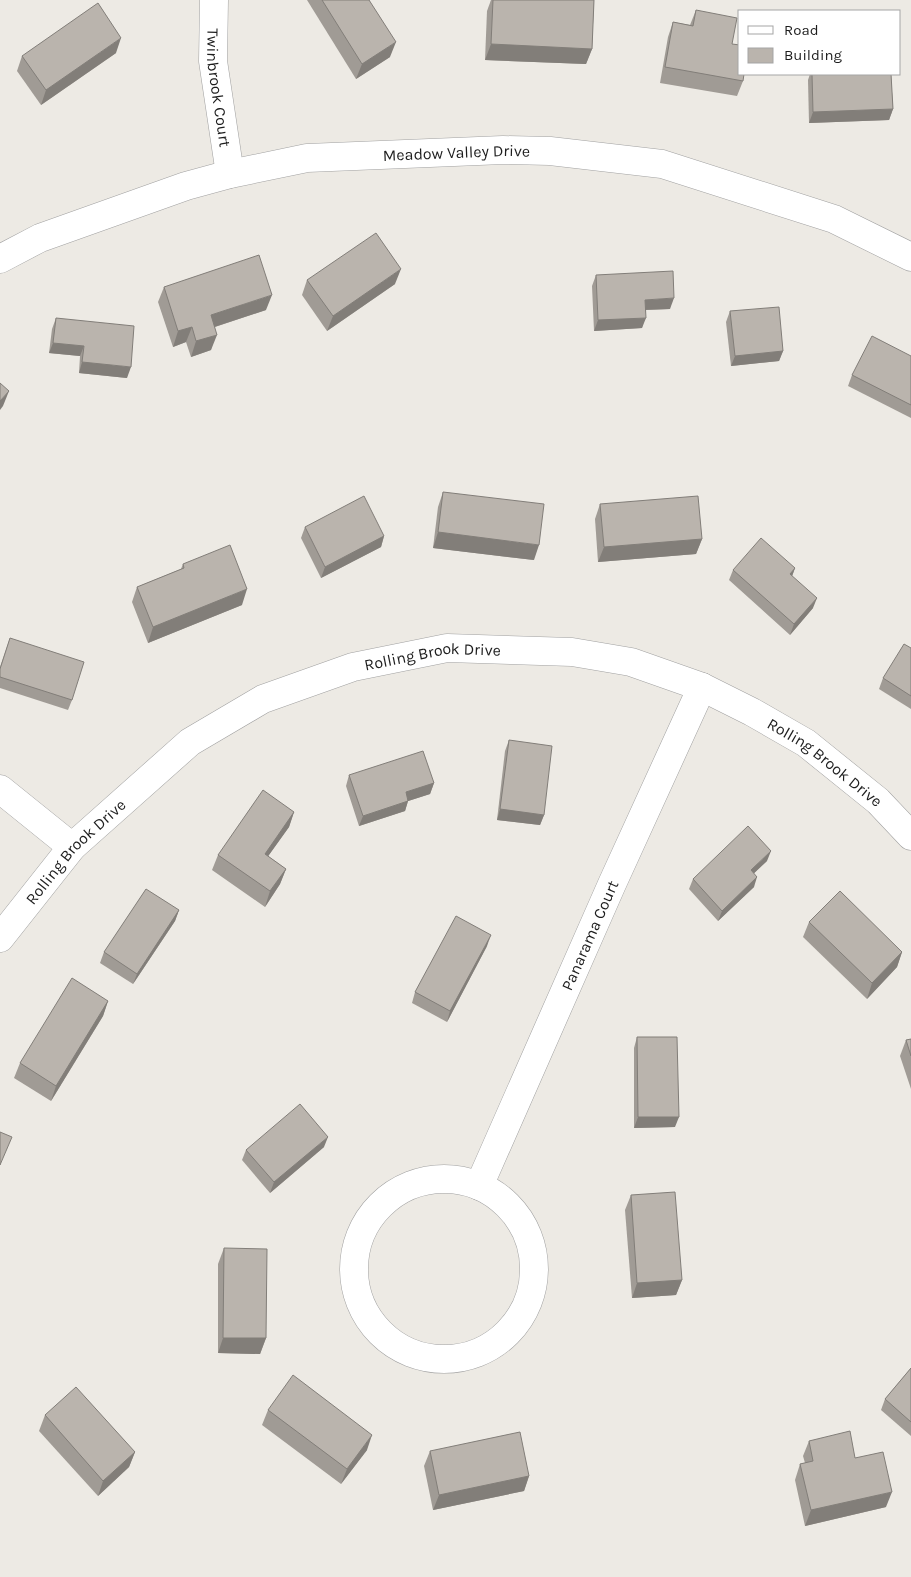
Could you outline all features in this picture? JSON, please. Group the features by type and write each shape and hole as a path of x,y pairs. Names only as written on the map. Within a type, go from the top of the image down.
{"street":[{"name":"Twinbrook Court","path":"214,0 213,61 230,174"},
{"name":"Meadow Valley Drive","path":"0,259 40,238 186,186 230,174 307,158 502,150 550,151 662,164 834,219 911,257"},
{"name":"Rolling Brook Drive","path":"0,938 72,847 190,742 263,698 353,667 447,648 572,652 631,662 702,687 752,712 806,743 878,800 911,836"},
{"name":"Panarama Court","path":"479,1186 608,893 702,687"},
{"path":"0,789 72,847"},
{"path":"444,1179 462,1181 479,1186 494,1194 508,1206 519,1219 527,1235 534,1269 532,1287 527,1304 519,1319 508,1332 494,1344 479,1352 445,1359 427,1358 410,1352 395,1344 381,1333 370,1319 362,1304 356,1287 354,1269 361,1235 369,1219 381,1205 394,1194 410,1186 427,1180 444,1179"}],"building":[{"path":"322,0 369,0 396,42 362,64"},
{"path":"493,0 594,0 592,49 491,44"},
{"path":"98,3 121,38 46,90 22,56"},
{"path":"696,10 737,18 732,44 738,45 738,75 744,75 743,81 665,67 673,22 693,26"},
{"path":"812,75 891,75 893,109 813,112"},
{"path":"376,233 401,269 333,316 307,280"},
{"path":"259,255 272,295 211,315 217,335 196,341 192,327 178,331 164,287"},
{"path":"673,271 674,298 645,300 646,318 598,320 596,275"},
{"path":"779,307 783,351 735,356 730,311"},
{"path":"56,318 134,326 131,367 82,362 84,346 53,343"},
{"path":"872,336 911,356 911,405 852,375"},
{"path":"0,383 9,391 0,401"},
{"path":"443,492 544,504 539,545 438,532"},
{"path":"364,496 384,536 325,567 305,527"},
{"path":"698,496 702,539 604,547 600,504"},
{"path":"761,538 795,568 790,574 817,598 794,624 733,570"},
{"path":"230,545 247,589 153,627 137,587 184,568 183,564"},
{"path":"10,638 84,662 72,700 0,677 0,669"},
{"path":"904,644 911,648 911,696 883,678"},
{"path":"509,740 552,746 544,815 500,809"},
{"path":"423,751 434,783 406,792 408,801 363,816 349,775"},
{"path":"263,790 294,812 265,854 286,869 270,891 218,855"},
{"path":"748,826 771,851 751,870 757,877 722,911 693,879"},
{"path":"146,889 179,910 137,974 104,952"},
{"path":"840,891 902,952 872,983 809,922"},
{"path":"456,916 491,935 450,1011 415,992"},
{"path":"72,978 108,1001 56,1086 20,1063"},
{"path":"637,1037 677,1037 679,1117 638,1117"},
{"path":"911,1039 911,1056 906,1040"},
{"path":"300,1104 328,1137 274,1182 246,1150"},
{"path":"0,1132 12,1137 0,1165"},
{"path":"675,1192 682,1280 637,1283 631,1195"},
{"path":"224,1248 267,1249 266,1338 223,1338"},
{"path":"911,1368 911,1422 885,1399"},
{"path":"293,1375 372,1435 347,1469 268,1410"},
{"path":"76,1387 135,1452 103,1481 45,1415"},
{"path":"850,1431 855,1458 883,1452 892,1492 811,1510 800,1464 813,1461 809,1441"},
{"path":"520,1432 529,1476 439,1495 430,1451"}]}
